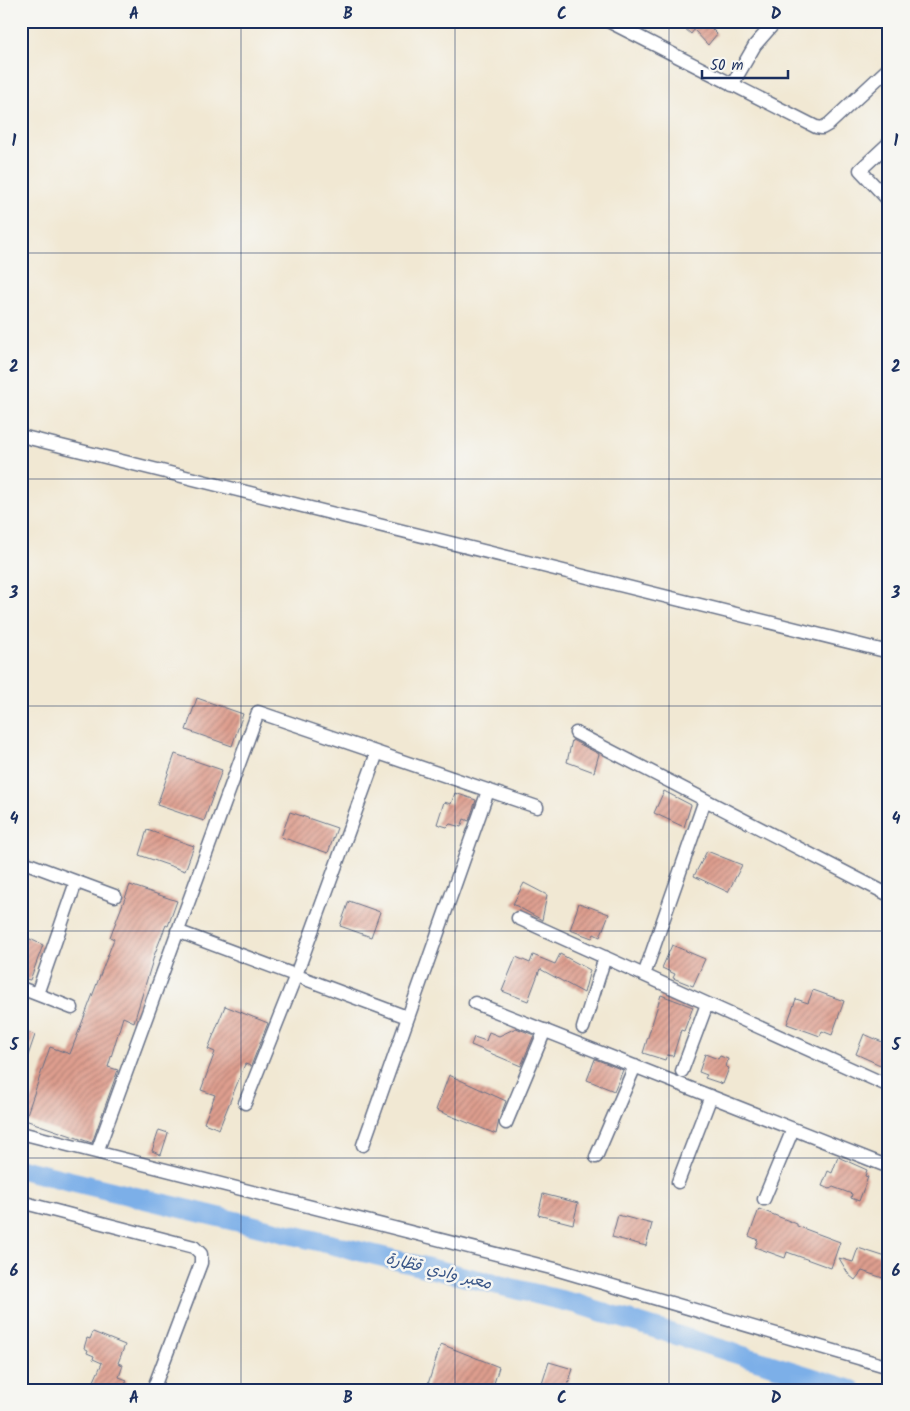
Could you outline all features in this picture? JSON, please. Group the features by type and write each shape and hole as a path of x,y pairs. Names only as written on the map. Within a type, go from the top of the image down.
{"street":[{"path":"608,21 732,85 822,128 889,68"},
{"path":"732,85 755,45 776,21"},
{"path":"889,143 860,170 889,201"},
{"path":"21,436 889,652"},
{"path":"97,1152 258,712 537,807"},
{"path":"576,733 889,895"},
{"path":"245,1103 296,975 377,753"},
{"path":"363,1145 488,791"},
{"path":"644,975 705,800"},
{"path":"21,860 115,896"},
{"path":"36,994 76,882"},
{"path":"518,918 889,1086"},
{"path":"177,931 408,1017"},
{"path":"583,1028 605,957"},
{"path":"21,988 72,1008"},
{"path":"475,1002 889,1168"},
{"path":"682,1071 707,1004"},
{"path":"506,1123 544,1030"},
{"path":"596,1157 635,1066"},
{"path":"678,1182 710,1096"},
{"path":"764,1199 793,1129"},
{"path":"21,1133 555,1269 889,1367"},
{"path":"21,1202 194,1247 201,1254 201,1263 153,1390"}],"building":[{"path":"676,21 720,21 712,29 717,34 708,45 694,30 691,34"},
{"path":"197,698 243,714 232,746 186,730"},
{"path":"572,740 599,754 594,772 567,762"},
{"path":"175,754 222,770 204,821 157,805"},
{"path":"664,791 691,805 684,827 654,813"},
{"path":"455,793 476,800 469,821 464,819 461,827 450,824 447,827 437,824 444,802 451,804"},
{"path":"290,812 337,828 328,853 281,837"},
{"path":"147,830 194,846 185,871 139,855"},
{"path":"707,851 742,865 728,892 694,876"},
{"path":"524,883 547,895 542,920 513,904"},
{"path":"130,885 177,901 155,953 134,1022 123,1017 108,1067 118,1070 92,1143 25,1120 50,1047 70,1054 114,939 110,937"},
{"path":"349,901 380,912 371,937 340,926"},
{"path":"579,903 609,914 600,937 594,934 592,938 570,930"},
{"path":"21,935 43,945 30,980 21,978"},
{"path":"672,945 705,959 693,986 673,978 675,974 662,968"},
{"path":"560,954 590,970 584,993 540,969 528,1001 502,991 516,957 530,963 533,955 555,964"},
{"path":"813,990 844,1001 832,1035 822,1031 820,1036 787,1024 796,999 808,1003"},
{"path":"661,995 693,1007 684,1031 681,1030 673,1056 667,1055 665,1060 643,1053"},
{"path":"225,1006 268,1023 251,1066 245,1064 219,1129 204,1123 215,1095 201,1090 215,1052 208,1049"},
{"path":"516,1028 534,1035 521,1066 471,1045 474,1037 486,1041 489,1032 499,1036"},
{"path":"21,1029 35,1035 23,1070 21,1069"},
{"path":"864,1034 889,1045 889,1069 856,1054"},
{"path":"705,1054 718,1059 720,1056 728,1059 726,1067 729,1068 723,1084 705,1078 707,1075 699,1072"},
{"path":"595,1059 623,1070 614,1091 587,1080"},
{"path":"449,1075 506,1101 496,1134 436,1110"},
{"path":"159,1130 168,1133 161,1155 152,1151"},
{"path":"838,1157 867,1170 865,1176 868,1177 859,1201 851,1198 852,1194 833,1187 830,1189 822,1186 828,1171 832,1173"},
{"path":"543,1194 578,1203 573,1224 538,1215"},
{"path":"759,1209 840,1242 831,1268 787,1252 785,1258 755,1247 758,1240 749,1236"},
{"path":"618,1215 652,1224 646,1246 612,1237"},
{"path":"858,1248 889,1258 889,1280 862,1271 855,1280 849,1275 839,1258 853,1262"},
{"path":"93,1332 125,1345 118,1363 123,1365 119,1377 127,1380 123,1390 90,1390 102,1363 93,1359 94,1356 87,1353 88,1350 84,1348 87,1338 90,1339"},
{"path":"441,1344 499,1367 492,1390 426,1390"},
{"path":"549,1362 573,1369 566,1390 540,1390"}],"waterway":[{"name":"معبر وادي قطّارة","path":"21,1169 577,1304 852,1390"}]}
